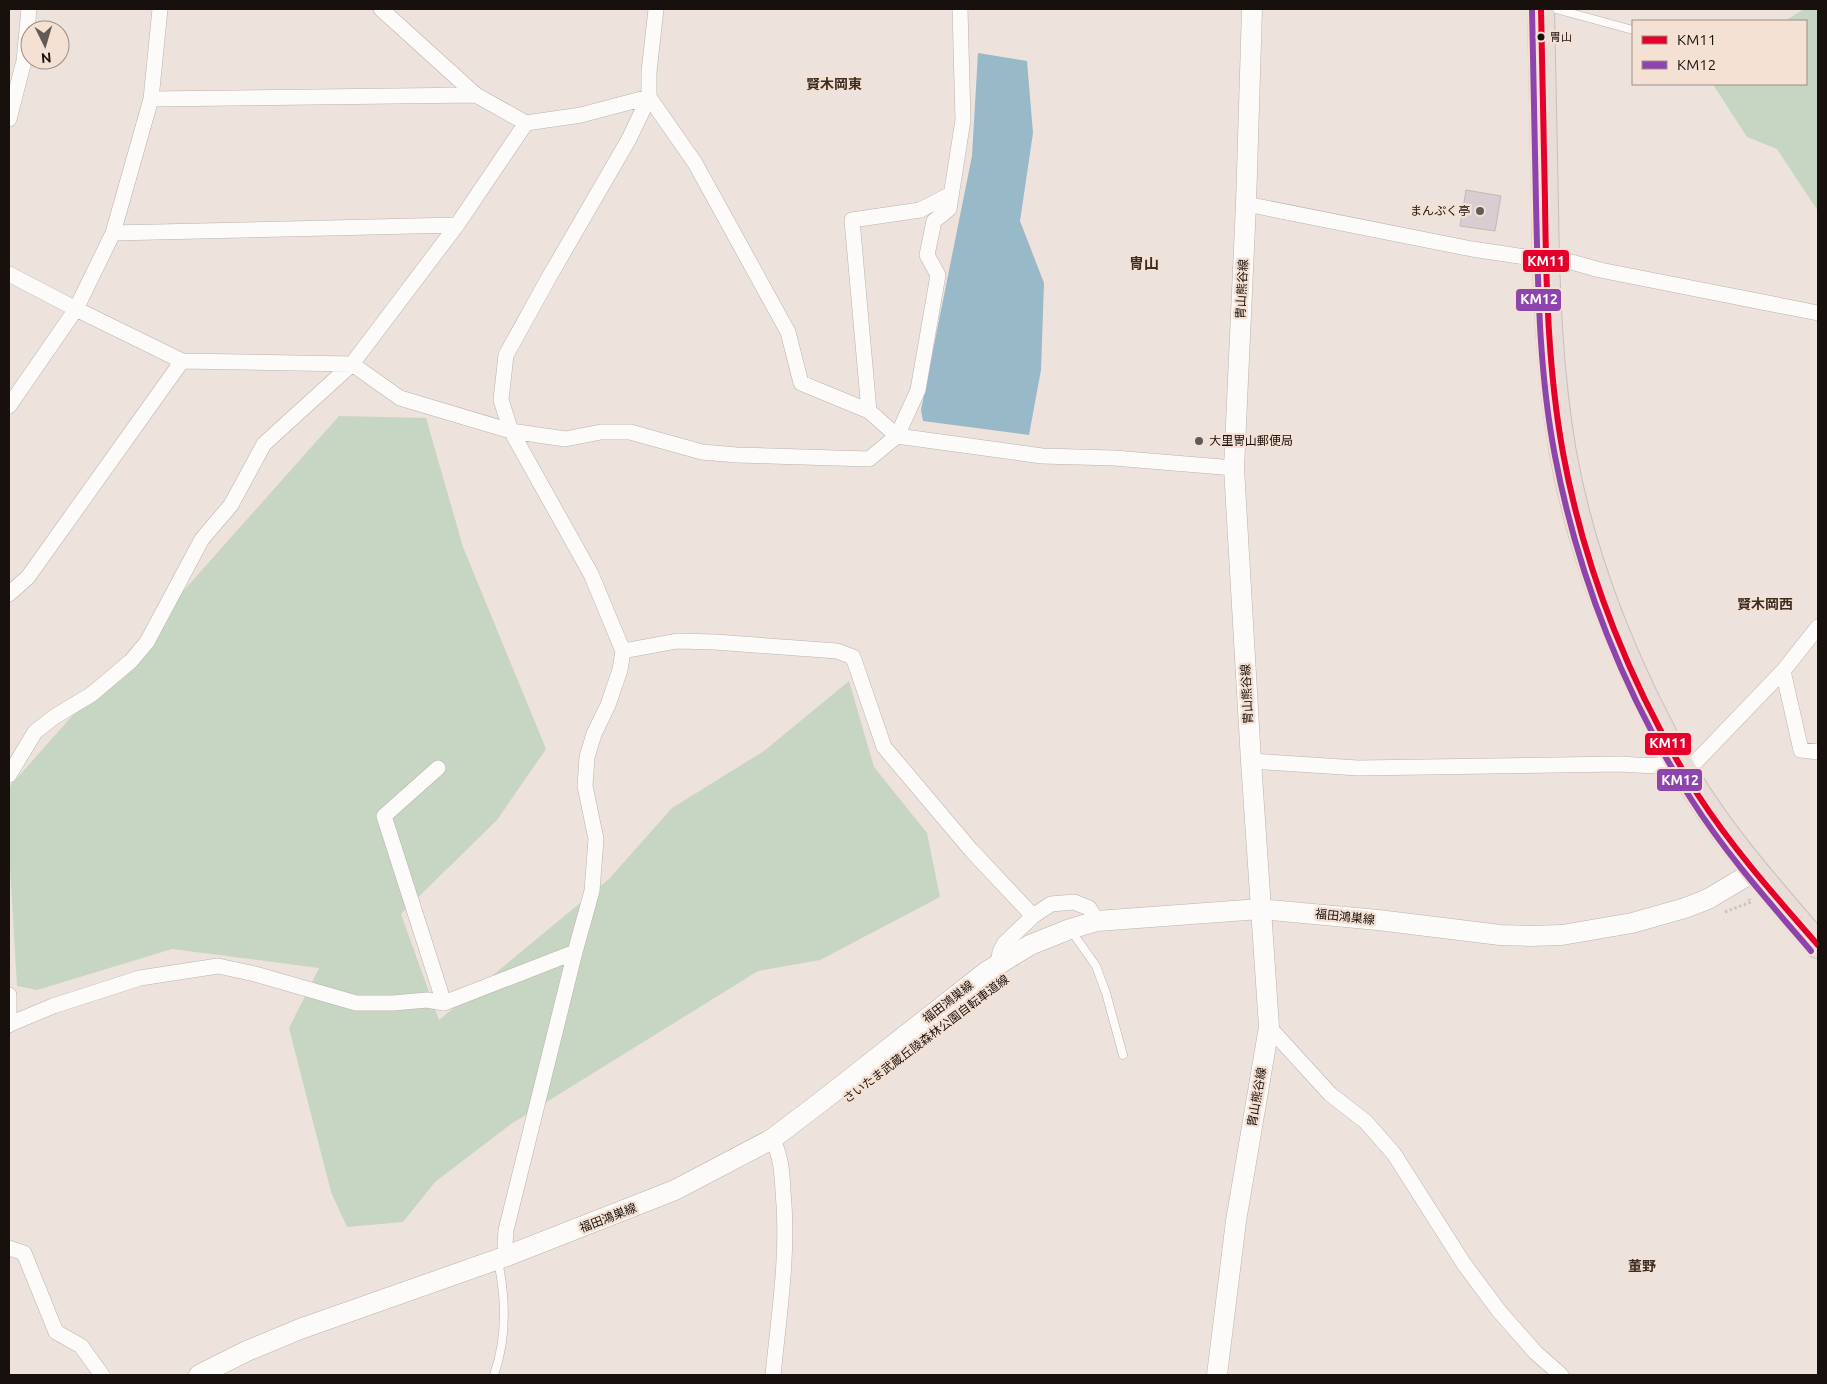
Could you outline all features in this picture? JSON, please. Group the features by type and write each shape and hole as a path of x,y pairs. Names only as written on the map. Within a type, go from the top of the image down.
{"highway":[{"path":"1541,9 1549,340 1553,383 1564,455 1590,559 1605,605 1645,696 1681,765 1709,810 1755,871 1818,945"}],"main road":[{"name":"胄山熊谷線","path":"1217,1375 1236,1222 1268,1028 1234,468 1246,204 1252,9"},
{"name":"福田鴻巣線","path":"199,1375 247,1351 300,1330 502,1258 675,1190 772,1138 986,972 1030,945 1070,929 1097,921 1260,909 1378,920 1500,935 1562,934 1632,924 1686,908 1715,896 1755,871"}],"street":[{"path":"9,119 24,61 29,9"},
{"path":"9,406 76,309 113,233 151,99 160,9"},
{"path":"381,9 476,95 526,123 581,115 649,97"},
{"path":"502,1258 506,1230 592,890 596,839 585,786 587,757 594,734 608,705 620,670 623,651 591,574 511,432 501,400 506,355 629,139 649,97 649,72 656,9"},
{"path":"9,274 182,361 352,364 400,398 511,432 565,439 601,432 630,432 702,452 737,455 868,459 896,436 918,390 938,275 927,255 934,221 949,209 963,120 960,9"},
{"path":"151,99 476,95"},
{"path":"649,97 695,163 788,332 801,383 869,412 896,436 1042,456 1114,458 1234,468"},
{"path":"9,775 35,732 54,717 92,694 131,661 147,642 202,540 231,504 264,444 352,364 457,225 526,123"},
{"path":"869,412 852,220 920,210 951,194"},
{"path":"1246,204 1472,249 1526,257 1557,258 1600,270 1818,313"},
{"path":"113,233 457,225"},
{"path":"9,594 28,577 182,361"},
{"path":"1251,761 1358,768 1621,764 1658,766 1670,762 1681,765 1783,671 1818,628"},
{"path":"623,651 676,641 715,642 838,651 853,657 884,747 971,850 1032,916"},
{"path":"1783,671 1801,750 1818,752"},
{"path":"438,768 384,816 444,1003"},
{"path":"998,965 1000,952 1004,944 1032,916 1051,904 1074,902 1089,908 1097,921"},
{"path":"9,995 9,1024 52,1006 140,978 218,966 255,974 356,1003 393,1003 427,1000 444,1003 575,952"},
{"path":"1268,1028 1330,1094 1366,1122 1394,1154 1464,1264 1499,1312 1535,1352 1561,1375"},
{"path":"772,1138 781,1161 786,1242 773,1375"},
{"path":"9,1248 24,1253 56,1332 81,1346 102,1375"}],"lane":[{"path":"1556,9 1632,30"},
{"path":"1070,929 1096,966 1106,993 1123,1055"},
{"path":"494,1375 503,1342 502,1258"}],"green space":[{"path":"1804,9 1818,9 1818,211 1777,149 1747,137 1714,86 1807,85 1807,20 1787,20"},
{"path":"339,416 426,418 463,547 546,749 497,820 401,914 439,1020 609,879 672,808 764,751 849,681 874,767 927,833 940,897 820,960 758,971 511,1124 435,1182 403,1222 347,1227 331,1192 289,1028 319,968 172,949 37,990 17,986 9,849 9,787"}],"water":[{"path":"978,53 1027,61 1033,133 1020,221 1044,283 1041,370 1029,435 923,421 921,410 972,156"}],"building":[{"name":"まんぷく亭","path":"1466,190 1501,196 1495,231 1460,226"}],"transit line":[{"name":"KM12","path":"1532,9 1542,362 1555,456 1577,546 1591,591 1625,677 1667,760 1704,819 1719,839 1748,877 1811,951"},
{"name":"KM11","path":"1541,9 1546,264 1551,359 1563,453 1584,543 1614,630 1674,756 1711,815 1755,872 1818,945"}],"place":[{"name":"冑山","path":"1541,37"},
{"name":"まんぷく亭","path":"1480,211"},
{"name":"大里冑山郵便局","path":"1199,441"}],"district":[{"name":"賢木岡東","path":"834,84"},
{"name":"冑山","path":"1144,264"},
{"name":"賢木岡西","path":"1765,604"},
{"name":"董野","path":"1642,1266"}]}
